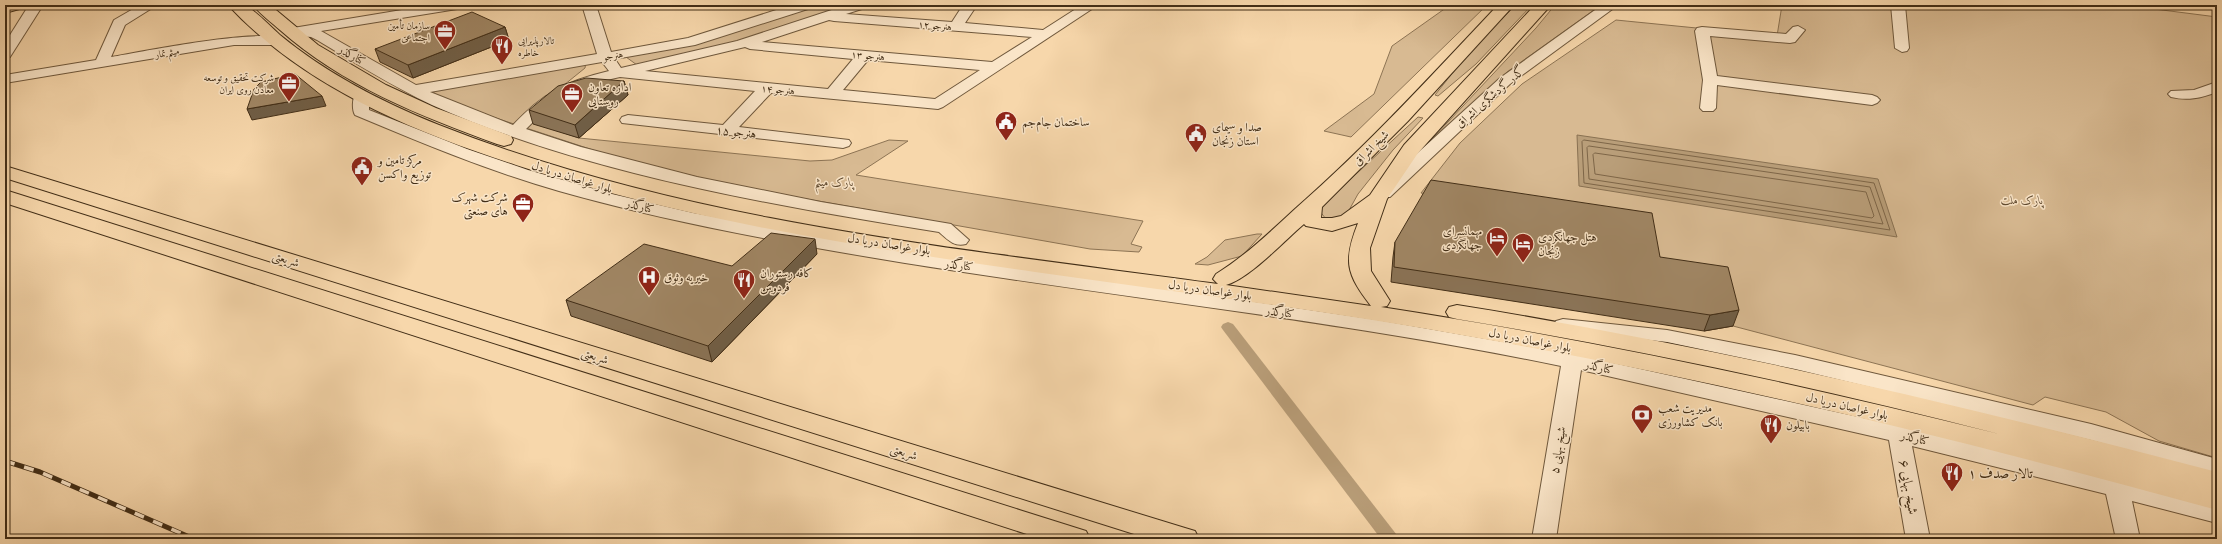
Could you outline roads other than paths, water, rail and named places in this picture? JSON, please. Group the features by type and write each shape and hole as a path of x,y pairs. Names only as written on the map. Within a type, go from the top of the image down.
{"main road":[{"path":"5,8 18,5"},
{"name":"بلوار غواصان دریا دل","path":"236,5 277,33 320,73 361,96 467,143 611,189 706,212 920,254 1468,329 1780,399 1969,435 2217,500"},
{"name":"بلوار غواصان دریا دل","path":"261,5 277,33 312,48 380,88 486,134 627,178 720,200 823,220 1505,320 1774,372 1920,405 2093,441 2217,482"},
{"name":"شیخ اشراق","path":"1224,279 1254,258 1312,205 1416,102 1506,5"},
{"path":"1379,301 1360,271 1359,248 1377,199 1411,150 1543,5"},
{"name":"شریعتی","path":"5,172 1185,539"},
{"path":"5,196 1076,539"},
{"path":"1312,205 1310,215 1313,222 1330,226 1349,221 1377,199"}],"street":[{"path":"5,54 36,5"},
{"path":"101,64 119,23 150,5"},
{"path":"234,41 457,5"},
{"path":"589,5 605,56 617,72"},
{"path":"769,5 789,11"},
{"name":"هنرجو","path":"416,90 690,42 806,5"},
{"name":"هنرجو","path":"516,131 532,114 556,94 584,81 741,44 860,5"},
{"path":"956,27 970,5"},
{"path":"996,67 1091,5"},
{"name":"گدر گردشگری اشراق","path":"1377,199 1505,81 1610,5"},
{"path":"1898,5 1902,48"},
{"name":"هنرجو ۱۲","path":"825,17 1046,34"},
{"path":"1708,108 1710,80 1702,31 1790,39 1798,30"},
{"path":"234,41 277,33"},
{"name":"کنارگذر","path":"277,33 313,33 416,90 454,109 611,162 735,191 945,228 960,240"},
{"name":"میثم تمار","path":"5,79 234,41"},
{"name":"هنرجو ۱۳","path":"741,44 996,67"},
{"path":"832,94 864,55"},
{"name":"هنرجو ۱۴","path":"617,72 938,104 996,67"},
{"path":"1710,80 1872,100"},
{"path":"2176,94 2196,95 2217,87"},
{"path":"726,131 766,88"},
{"name":"هنرجو ۱۵","path":"628,120 843,143"},
{"name":"کنارگذر","path":"920,254 1376,326 1780,399 1899,434 2217,514"},
{"name":"شیخ بهایی ۵","path":"1544,539 1572,361"},
{"name":"شیخ بهایی ۶","path":"1899,434 1918,539"},
{"path":"2093,441 2217,467"},
{"path":"2117,488 2128,539"}],"water":[{"path":"1577,135 1878,179 1897,237 1579,186"}],"waterway":[{"path":"1228,327 1391,539"}],"railway":[{"path":"5,461 40,472 194,539"}],"place":[{"name":"سازمان تأمین اجتماعی","path":"445,50"},
{"name":"تالارپذیرایی خاطره","path":"502,66"},
{"name":"شرکت تحقیق و توسعه معادن روی ایران","path":"289,102"},
{"name":"اداره تعاون روستایی","path":"572,114"},
{"name":"ساختمان جام‌جم","path":"1006,142"},
{"name":"صدا و سیمای استان زنجان","path":"1196,154"},
{"name":"مرکز تامین و توزیع واکسن","path":"362,186"},
{"name":"شرکت شهرک های صنعتی","path":"523,224"},
{"name":"مهمانسرای جهانگردی","path":"1497,258"},
{"name":"هتل جهانگردی زنجان","path":"1523,264"},
{"name":"خیریه وثوق","path":"649,296"},
{"name":"کافه رستوران فردوس","path":"744,300"},
{"name":"مدیریت شعب بانک کشاورزی","path":"1642,434"},
{"name":"بابیلون","path":"1771,444"},
{"name":"تالار صدف ۱","path":"1952,492"}],"park label":[{"name":"پارک میثم","path":"834,182"},
{"name":"پارک ملت","path":"2022,200"}]}
